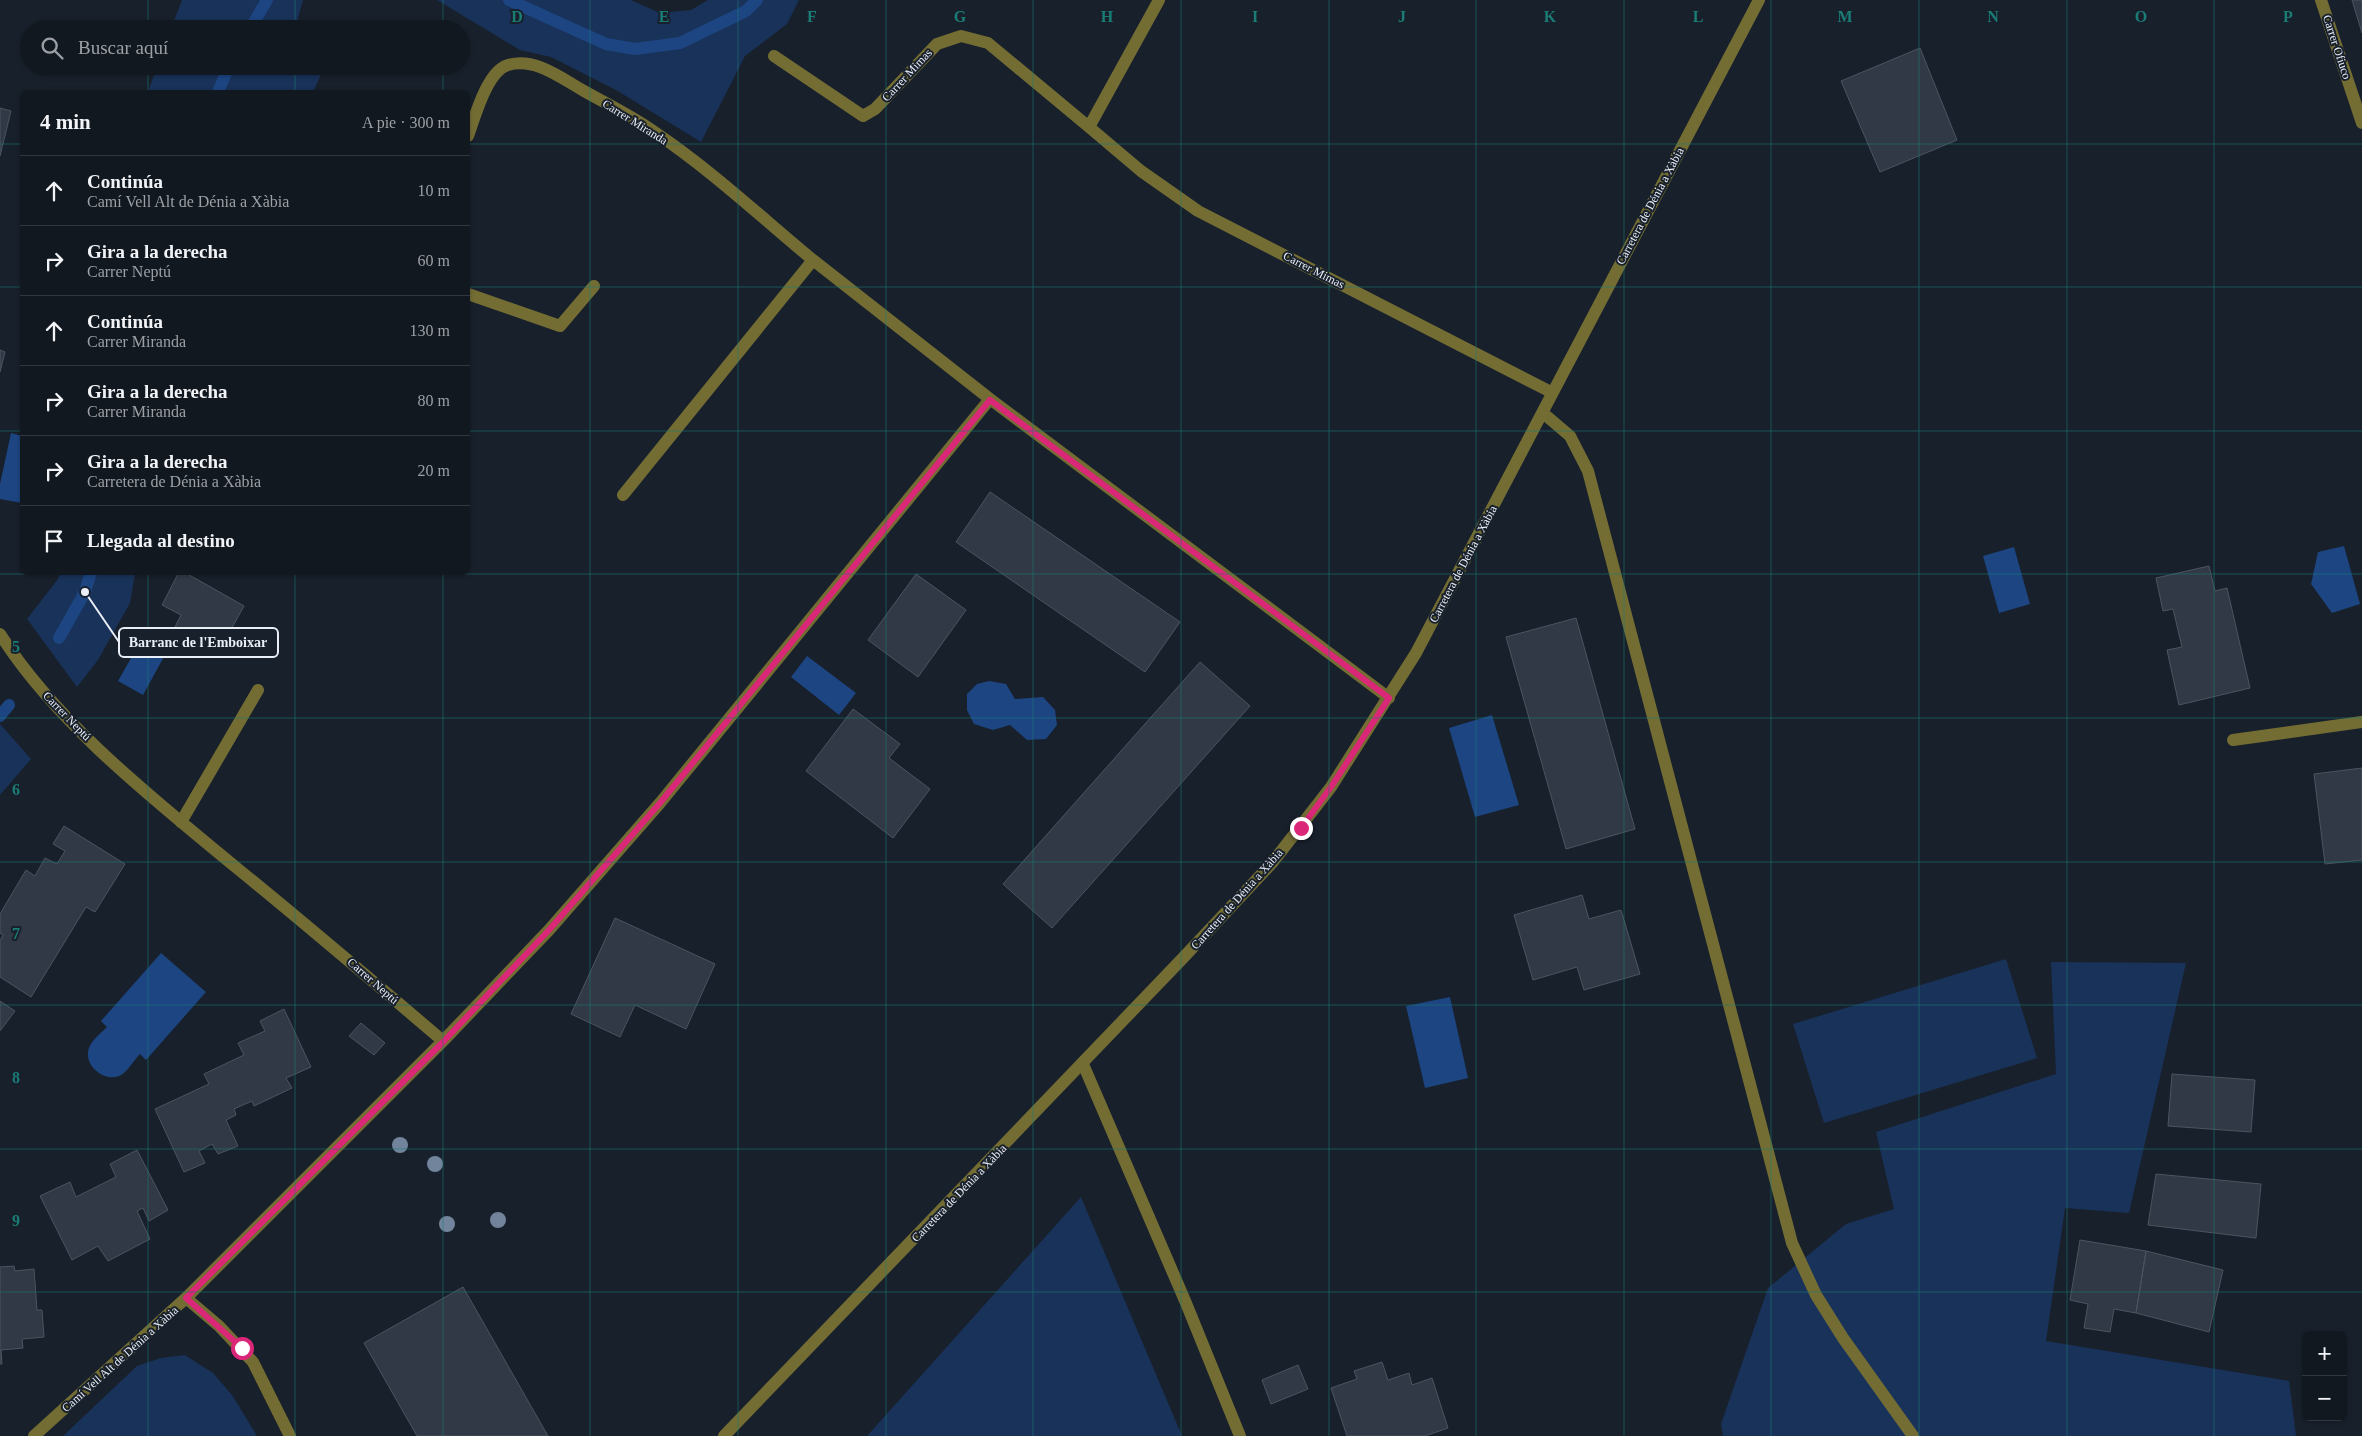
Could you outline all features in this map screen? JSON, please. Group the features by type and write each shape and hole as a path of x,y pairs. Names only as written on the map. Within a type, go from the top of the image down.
{"street":[{"path":"1089,127 1158,0"},
{"name":"Carretera de Dénia a Xàbia","path":"724,1436 1083,1064 1272,863 1331,787 1416,653 1542,413 1551,392 1759,0"},
{"name":"Carrer Ofiuco","path":"2321,0 2362,123"},
{"name":"Carrer Mimas","path":"774,56 863,116 875,110 937,44 961,36 988,43 1141,171 1198,211 1551,392"},
{"name":"Carrer Miranda","path":"470,131 488,86 496,72 506,65 524,62 544,69 653,130 990,400 1389,698"},
{"path":"623,495 813,260"},
{"path":"470,295 560,326 594,286"},
{"path":"186,1298 443,1042 549,930 660,803 990,400"},
{"path":"1542,413 1570,436 1588,471 1792,1243 1816,1295 1834,1324 1913,1436"},
{"name":"Carrer Neptú","path":"0,634 32,679 62,713 182,822 331,945 443,1042"},
{"path":"182,822 258,690"},
{"path":"2232,740 2362,722"},
{"path":"1083,1064 1186,1303 1240,1436"},
{"name":"Camí Vell Alt de Dénia a Xàbia","path":"34,1436 186,1298 219,1326 254,1362 290,1436"}],"shaded area":[{"path":"182,0 303,0 299,20 174,20"},
{"path":"437,0 631,0 660,13 691,10 708,0 799,0 787,24 745,56 701,142 616,90 551,57 520,50"},
{"path":"154,75 321,75 314,90 149,90"},
{"path":"11,433 20,435 20,503 0,499 0,484"},
{"path":"2344,546 2360,604 2332,613 2311,584 2318,552"},
{"path":"2014,547 2030,604 1999,613 1983,556"},
{"path":"59,575 135,575 130,603 98,660 77,687 27,619"},
{"path":"148,628 172,642 143,695 118,681"},
{"path":"807,656 856,693 839,715 791,677"},
{"path":"989,681 1006,684 1015,699 1043,697 1055,710 1057,725 1046,739 1027,740 1010,725 993,730 974,724 967,710 967,694 977,684"},
{"path":"1492,715 1519,805 1475,817 1449,728"},
{"path":"0,724 31,759 0,795"},
{"path":"161,953 206,992 146,1060 140,1054 121,1075 110,1077 104,1075 94,1068 88,1058 90,1045 107,1027 101,1021"},
{"path":"2006,959 2037,1058 1824,1123 1793,1024"},
{"path":"2051,962 2186,963 2129,1213 2065,1208 2046,1341 2289,1381 2296,1436 1723,1436 1721,1424 1768,1288 1846,1224 1894,1209 1876,1132 2056,1074"},
{"path":"1450,997 1468,1078 1425,1088 1406,1006"},
{"path":"1081,1197 1182,1436 867,1436"},
{"path":"185,1355 213,1373 232,1395 257,1436 63,1436 137,1366 161,1358"}],"building":[{"path":"2352,0 2362,0 2362,33"},
{"path":"1920,48 1957,140 1880,172 1841,81"},
{"path":"0,108 11,111 0,156"},
{"path":"0,350 5,352 0,372"},
{"path":"990,492 1180,622 1145,672 956,542"},
{"path":"2209,566 2215,591 2227,588 2250,688 2179,705 2167,650 2182,647 2173,609 2163,611 2156,578"},
{"path":"916,574 966,610 918,677 868,640"},
{"path":"177,575 189,575 244,606 219,651 175,627 181,615 162,605"},
{"path":"1576,618 1635,829 1566,849 1506,637"},
{"path":"1200,662 1250,706 1052,928 1003,884"},
{"path":"853,709 900,744 889,758 930,789 893,838 806,771"},
{"path":"2362,768 2362,860 2325,864 2314,774"},
{"path":"64,826 125,864 95,912 86,907 31,997 0,977 0,941 3,935 0,933 0,914 26,870 35,876 45,858 57,864 65,851 53,844"},
{"path":"1582,895 1589,919 1621,910 1640,974 1584,990 1577,967 1533,980 1514,915"},
{"path":"615,918 715,964 686,1029 635,1005 620,1037 571,1014"},
{"path":"0,1001 15,1011 0,1031"},
{"path":"284,1009 311,1067 286,1078 292,1088 254,1106 252,1101 234,1109 236,1115 226,1120 238,1146 218,1154 212,1144 199,1151 205,1163 184,1172 155,1109 209,1084 204,1074 244,1055 238,1043 265,1031 260,1021"},
{"path":"361,1023 385,1043 374,1055 349,1036"},
{"path":"2172,1074 2255,1080 2251,1132 2168,1126"},
{"path":"137,1150 168,1210 149,1221 143,1208 137,1211 150,1239 108,1261 98,1246 72,1260 40,1196 70,1182 76,1197 116,1177 110,1164"},
{"path":"2156,1174 2261,1184 2256,1238 2148,1225"},
{"path":"2080,1240 2146,1251 2136,1313 2114,1309 2110,1332 2084,1328 2088,1304 2070,1300"},
{"path":"2146,1251 2223,1270 2209,1332 2136,1313"},
{"path":"14,1266 15,1271 34,1269 37,1310 42,1310 44,1337 22,1339 23,1348 1,1350 2,1364 0,1364 0,1267"},
{"path":"463,1287 548,1436 417,1436 364,1343"},
{"path":"1382,1362 1388,1380 1409,1373 1412,1385 1432,1378 1448,1428 1425,1436 1347,1436 1331,1388 1357,1379 1354,1371"},
{"path":"1298,1365 1308,1389 1271,1404 1262,1380"}],"waterway":[{"path":"255,20 267,0"},
{"path":"509,0 606,44 635,49 680,43 746,11 757,0"},
{"path":"219,90 225,75"},
{"path":"59,638 85,592 90,575"},
{"path":"0,716 9,705"}],"place":[{"name":"Barranc de l'Emboixar","path":"85,592"}],"route":[{"path":"242,1348 186,1298 443,1042 549,930 660,803 990,400 1389,698 1361,743 1301,828"}]}
